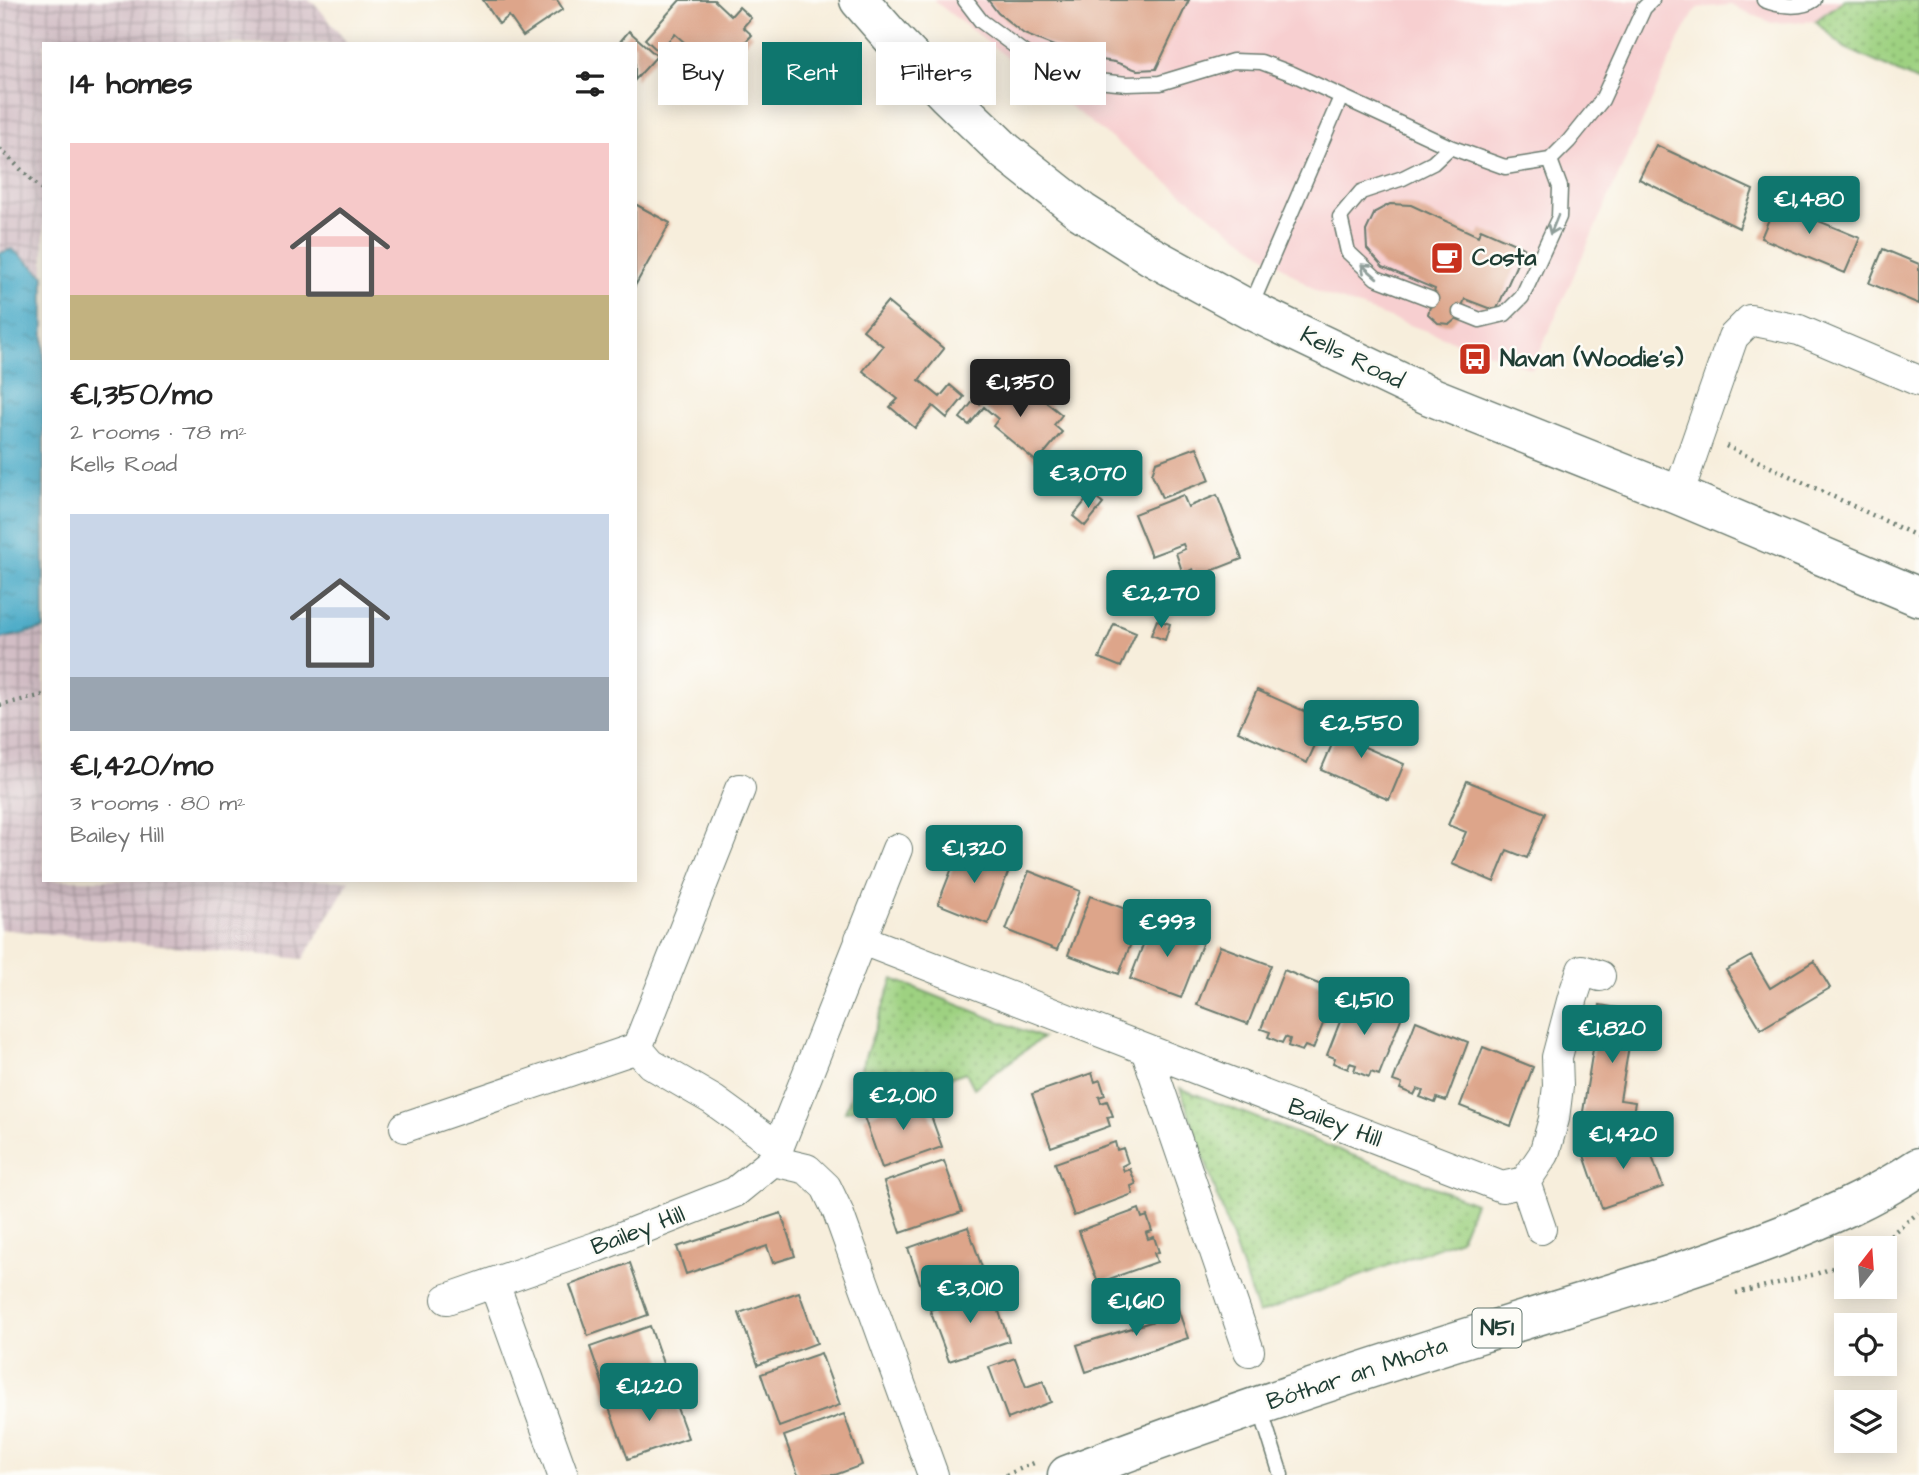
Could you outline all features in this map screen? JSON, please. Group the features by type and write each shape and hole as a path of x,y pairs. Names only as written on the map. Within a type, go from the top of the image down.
{"main road":[{"name":"Kells Road","path":"859,0 912,59 1005,151 1082,212 1151,256 1250,310 1430,396 1678,495 1919,597"},
{"name":"Bóthar an Mhota","path":"1067,1475 1478,1334 1647,1284 1751,1247 1836,1213 1891,1186 1919,1167"}],"street":[{"path":"1678,495 1733,337 1750,320 1799,330 1919,381"},
{"path":"405,1128 637,1048 740,789"},
{"name":"Bailey Hill","path":"447,1299 596,1247 735,1192 776,1154 897,849"},
{"name":"Bailey Hill","path":"860,939 1502,1187 1525,1182"},
{"path":"1541,1229 1525,1182 1544,1154 1554,1119 1558,1086 1557,1057 1582,970 1600,976"},
{"path":"637,1048 651,1064 713,1100 776,1154 807,1169 826,1188 838,1212 933,1475"},
{"path":"1146,1050 1249,1351"},
{"path":"494,1283 563,1475"}],"lane":[{"path":"965,0 981,21 1027,55 1087,80 1127,84 1160,83 1233,61 1261,62 1450,146 1505,166 1550,160 1569,141 1602,100 1644,8 1652,0"},
{"path":"1764,0 1775,4 1807,5 1814,0"},
{"path":"1250,310 1341,97"},
{"path":"1431,299 1376,278 1348,252 1340,217 1361,192 1403,178 1433,163 1450,146"},
{"path":"1460,312 1480,320 1505,314 1522,297 1559,217 1559,187 1550,160"},
{"path":"1259,1407 1280,1475"}],"path":[{"path":"0,149 42,190"},
{"path":"1719,443 1919,537"},
{"path":"0,705 42,695"},
{"path":"1889,1236 1919,1212"}],"shaded area":[{"path":"0,0 308,0 317,6 346,42 42,42 42,882 349,882 303,959 0,929"},
{"path":"933,0 1844,0 1815,21 1772,23 1730,5 1697,8 1678,42 1532,369 1318,292 1223,225 1068,105 1106,105 1106,42 1010,42 1010,60 996,49 996,42 987,42"}],"green space":[{"path":"1844,0 1919,0 1919,82 1843,47 1815,21"},
{"path":"893,979 1042,1038 974,1088 966,1072 845,1112"},
{"path":"1180,1088 1475,1203 1460,1239 1258,1314"}],"water":[{"path":"12,249 42,273 42,629 0,639 0,253"}],"building":[{"path":"483,0 557,0 563,9 523,36 509,16 499,24"},
{"path":"680,0 714,0 731,16 739,7 751,18 743,27 752,35 746,42 684,42 675,34 667,42 658,42 658,51 645,39"},
{"path":"988,0 1189,0 1156,69 1137,70 1106,61 1106,42 1044,42 1024,34 998,13"},
{"path":"629,31 657,56 637,78 637,42 620,42"},
{"path":"1656,145 1753,190 1739,228 1639,179"},
{"path":"1779,195 1802,205 1799,213 1860,238 1845,273 1761,238"},
{"name":"Costa","path":"1390,204 1411,205 1478,236 1481,229 1524,248 1496,311 1465,299 1457,318 1450,324 1438,323 1428,314 1435,289 1383,267 1367,249 1366,231 1375,212"},
{"path":"637,205 670,223 637,282"},
{"path":"1883,249 1919,264 1919,304 1869,283"},
{"path":"887,302 944,349 919,380 940,397 950,385 964,397 947,418 933,406 915,428 890,407 898,399 863,371 883,346 863,330"},
{"path":"996,384 1014,399 1025,385 1062,415 1054,425 1062,432 1037,462 993,426 998,419 984,407 969,425 960,418 974,400 980,404"},
{"path":"1197,447 1210,480 1162,498 1152,474 1156,462"},
{"path":"1091,494 1103,504 1085,526 1073,516"},
{"path":"1183,495 1188,507 1217,495 1242,559 1196,577 1193,569 1183,574 1176,553 1185,549 1183,544 1151,556 1134,514"},
{"path":"1157,620 1170,624 1165,640 1151,635"},
{"path":"1114,624 1136,633 1121,667 1099,658"},
{"path":"1257,690 1326,721 1307,763 1238,731"},
{"path":"1346,712 1370,723 1360,745 1404,764 1389,800 1321,770"},
{"path":"1467,781 1545,813 1527,858 1507,850 1494,882 1452,864 1466,832 1448,825"},
{"path":"961,845 1011,865 988,924 938,904"},
{"path":"1029,871 1080,891 1057,950 1006,930"},
{"path":"1090,896 1142,915 1119,974 1068,955"},
{"path":"1153,919 1204,939 1181,998 1130,979"},
{"path":"1220,946 1271,965 1248,1024 1197,1005"},
{"path":"1751,956 1770,988 1814,961 1830,988 1761,1029 1726,970"},
{"path":"1284,970 1336,991 1313,1049 1305,1046 1302,1051 1288,1046 1290,1039 1285,1037 1282,1043 1268,1037 1270,1032 1261,1029"},
{"path":"1350,996 1402,1016 1379,1075 1371,1072 1369,1077 1354,1071 1356,1065 1350,1063 1348,1069 1333,1063 1335,1058 1327,1055"},
{"path":"1600,1005 1649,1013 1646,1036 1631,1034 1620,1100 1635,1102 1631,1126 1582,1118"},
{"path":"1416,1021 1468,1042 1446,1101 1437,1098 1435,1103 1420,1097 1423,1091 1417,1089 1414,1095 1400,1089 1402,1084 1393,1081"},
{"path":"1483,1047 1533,1067 1511,1126 1460,1106"},
{"path":"1092,1073 1095,1082 1100,1080 1105,1095 1099,1097 1101,1103 1107,1101 1113,1116 1107,1117 1110,1126 1051,1147 1032,1094"},
{"path":"924,1096 942,1147 882,1168 864,1117"},
{"path":"1644,1134 1663,1187 1602,1208 1584,1155"},
{"path":"1115,1142 1117,1150 1123,1148 1128,1163 1122,1166 1124,1171 1130,1169 1136,1184 1131,1186 1133,1194 1074,1216 1055,1163"},
{"path":"944,1161 962,1212 901,1233 884,1182"},
{"path":"1139,1209 1142,1218 1147,1216 1152,1231 1146,1233 1148,1239 1154,1237 1159,1252 1154,1253 1157,1262 1098,1283 1079,1231"},
{"path":"781,1213 795,1256 773,1263 767,1246 686,1274 677,1247"},
{"path":"968,1227 986,1279 926,1300 908,1248"},
{"path":"630,1263 648,1315 588,1336 570,1285"},
{"path":"991,1288 1009,1341 949,1361 930,1310"},
{"path":"799,1292 817,1343 758,1365 739,1313"},
{"path":"1173,1295 1188,1338 1086,1372 1077,1345 1157,1320 1151,1303"},
{"path":"650,1326 668,1378 608,1399 590,1347"},
{"path":"821,1353 840,1405 779,1427 761,1374"},
{"path":"1015,1358 1026,1387 1043,1381 1051,1402 1008,1419 989,1367"},
{"path":"669,1386 688,1438 628,1459 609,1408"},
{"path":"844,1414 862,1465 835,1475 798,1475 784,1436"}],"place":[{"name":"Costa","path":"1447,258"},
{"name":"Navan (Woodie's)","path":"1475,359"}]}
